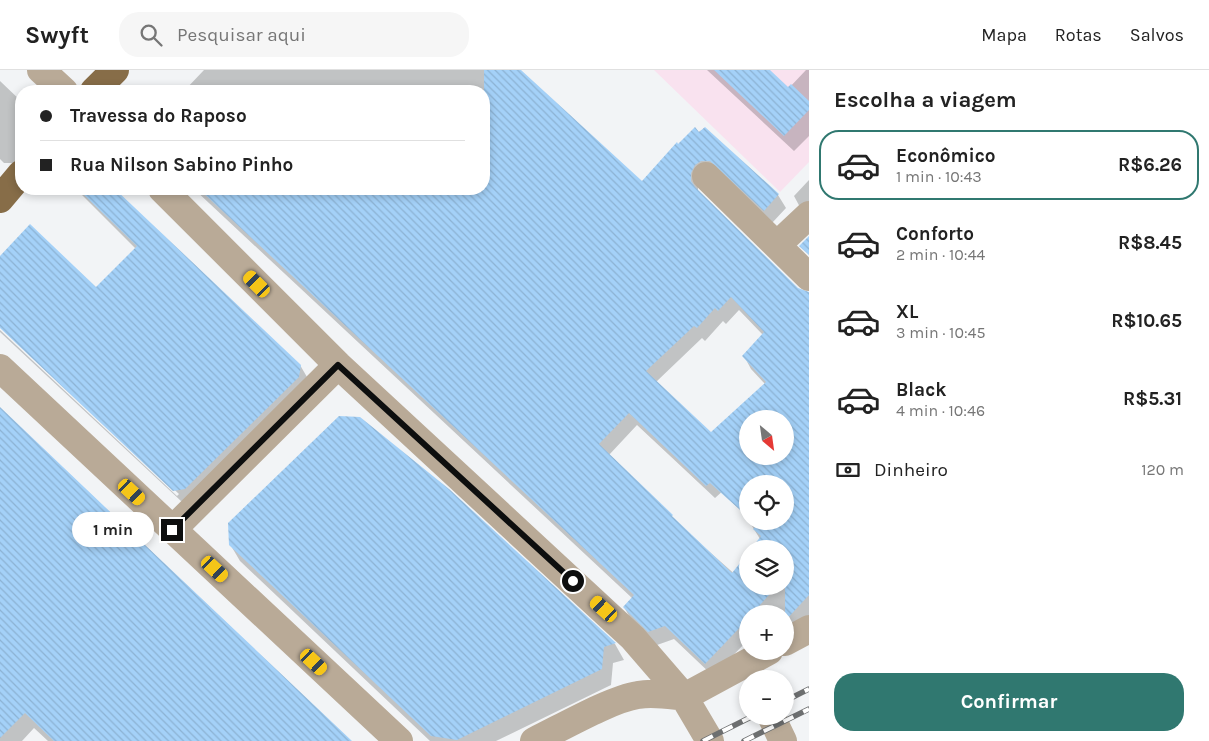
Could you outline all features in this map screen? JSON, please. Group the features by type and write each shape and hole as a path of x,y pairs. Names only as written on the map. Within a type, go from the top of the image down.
{"main road":[{"path":"100,85 115,70"}],"street":[{"path":"41,70 57,85"},
{"path":"706,176 809,277"},
{"path":"168,195 338,365 610,615 652,657 684,697 710,741"},
{"path":"777,244 809,215"},
{"path":"172,530 338,365"},
{"path":"0,368 399,741"},
{"path":"794,637 809,628"},
{"path":"751,670 760,660"},
{"path":"534,741 617,701 635,695 653,693 684,697 739,676"},
{"path":"776,725 784,741"}],"shaded area":[{"path":"654,70 809,70 809,162 780,192"}],"building":[{"path":"484,70 521,70 642,181 677,142 678,144 695,127 699,132 705,127 779,194 764,211 710,161 701,161 695,165 691,173 691,181 695,187 798,288 809,292 809,595 794,611 794,605 785,605 785,595 794,595 794,540 758,540 761,536 754,530 794,530 794,475 739,475 739,509 710,483 706,486 629,413 599,444 732,573 739,564 739,595 769,595 760,605 739,605 739,628 705,664 665,626 648,632 623,607 634,595 205,195 490,195 490,85 484,85","holes":["731,297 764,332 742,356 766,382 711,432 646,371 694,326 697,328 715,308 718,311"]},
{"path":"714,70 770,70 788,87 791,84 809,101 809,110 784,136"},
{"path":"84,195 121,195 301,365 299,377 185,489 173,491 0,328 0,256 30,224 96,287 137,246"},
{"path":"809,236 809,255 799,246"},
{"path":"0,407 352,741 54,741 25,713 0,738"},
{"path":"339,416 360,417 449,489 616,643 604,647 602,669 457,740 431,736 229,545 228,523"}],"railway":[{"path":"794,696 809,689"},
{"path":"744,741 809,709"},
{"path":"703,741 739,723"}],"route":[{"path":"172,530 338,365 573,581"}]}
